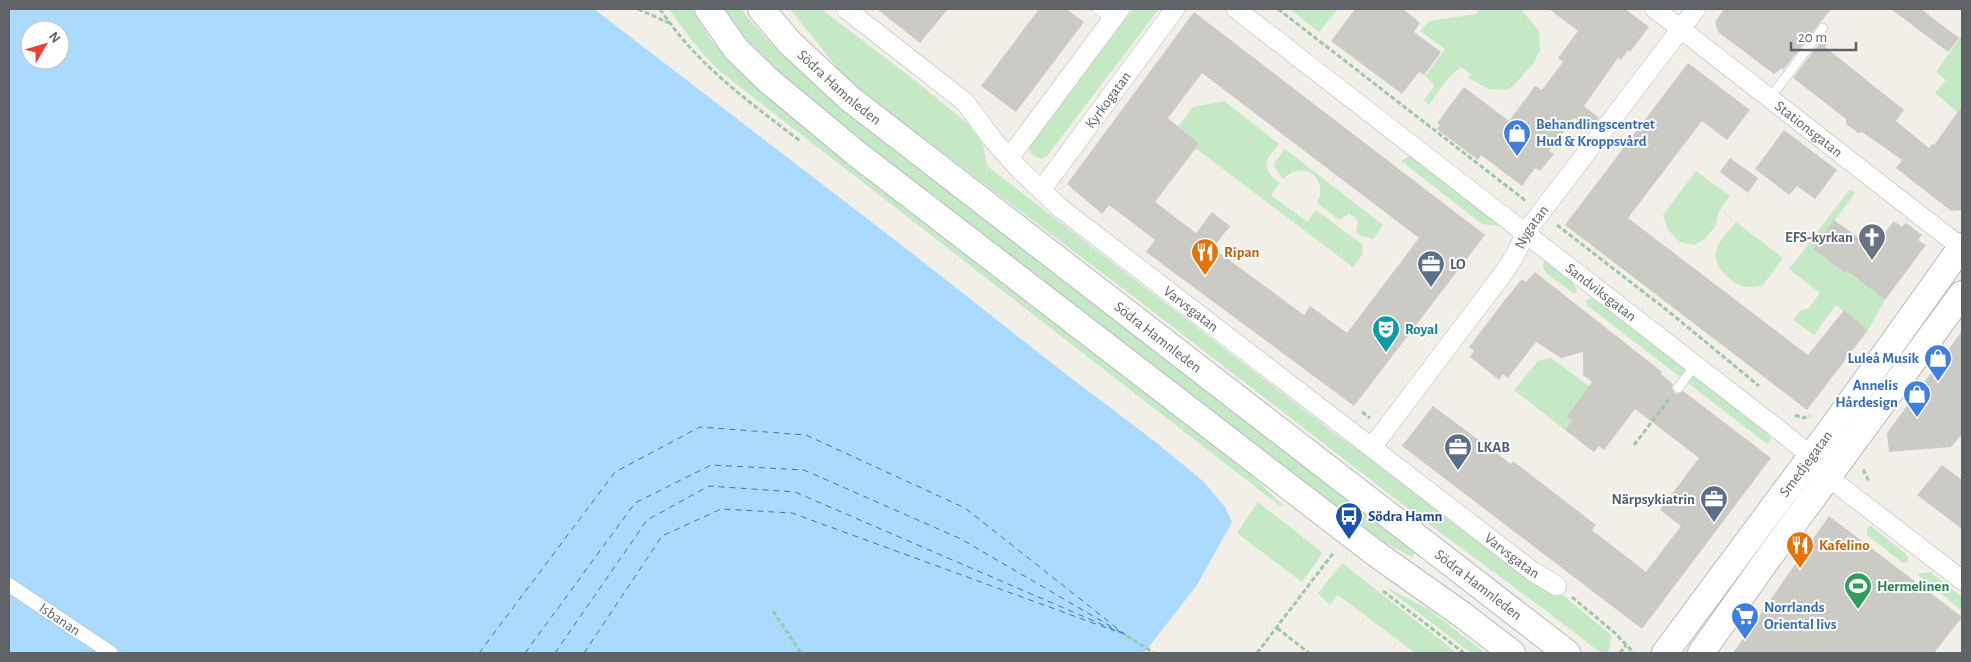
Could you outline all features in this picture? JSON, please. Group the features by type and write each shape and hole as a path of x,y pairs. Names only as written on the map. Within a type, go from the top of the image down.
{"main road":[{"path":"708,9 736,49 857,154 1375,553 1464,616 1512,653"},
{"name":"Södra Hamnleden","path":"761,9 790,43 849,98 1567,653"},
{"name":"Smedjegatan","path":"1665,653 1832,428 1962,247"},
{"name":"Smedjegatan","path":"1701,653 1962,294"}],"street":[{"name":"Varvsgatan","path":"846,9 965,102 1009,158 1059,207 1532,572 1558,586"},
{"name":"Kyrkogatan","path":"1042,189 1175,9"},
{"name":"Sandviksgatan","path":"1236,9 1696,364 1810,456 1828,477 1962,580"},
{"name":"Stationsgatan","path":"1655,9 1962,247"},
{"name":"Nygatan","path":"1372,447 1505,271 1526,232 1696,9"},
{"path":"1009,158 1110,12"},
{"name":"Isbanan","path":"9,585 111,653"}],"lane":[{"path":"1770,98 1823,28"},
{"path":"1678,388 1696,364"}],"path":[{"path":"638,9 670,23 660,9"},
{"path":"1278,9 1541,212 1766,392"},
{"path":"1634,445 1678,388"},
{"path":"1788,410 1796,416 1803,418 1813,414 1832,428"},
{"path":"1853,444 1868,455 1864,472 1868,480 1876,486"},
{"path":"1257,653 1334,552 1341,558"},
{"path":"1558,586 1615,633 1634,653"},
{"path":"1380,588 1464,653"},
{"path":"773,611 800,653"},
{"path":"1277,628 1309,653"},
{"path":"1127,636 1154,653"},
{"path":"1620,653 1626,645"}],"green space":[{"path":"669,9 692,9 711,40 743,75 802,126 895,200 1241,466 1284,506 1280,506 722,73 707,58"},
{"path":"722,9 741,9 783,55 829,96 1416,552 1412,557 1380,540 819,108 744,37"},
{"path":"790,9 821,9 917,82 968,124 983,144 987,166 1338,436 1552,586 1611,635 1607,653 1601,653 1406,507 1138,300 848,81"},
{"path":"1133,9 1159,9 1047,156 1041,159 1034,155 1028,145"},
{"path":"1290,9 1338,9 1319,32"},
{"path":"1480,9 1521,9 1539,31 1540,51 1533,64 1512,87 1505,90 1489,89 1468,78 1471,74 1461,67 1448,78 1429,105 1424,100 1433,88 1433,83 1425,76 1445,49 1420,31 1429,21 1476,14"},
{"path":"1962,35 1962,116 1935,93 1946,80 1936,72"},
{"path":"1224,101 1279,144 1270,155 1266,164 1269,173 1280,183 1271,195 1307,222 1316,210 1363,245 1362,255 1353,267 1174,132 1193,107"},
{"path":"1285,149 1383,225 1373,239 1356,233 1358,222 1355,217 1349,214 1339,220 1317,203 1320,186 1312,174 1299,170 1283,179 1274,166"},
{"path":"1411,157 1501,226 1482,224 1401,161"},
{"path":"1696,171 1730,196 1718,213 1716,225 1705,239 1694,245 1680,242 1668,230 1663,215"},
{"path":"1850,189 1855,193 1813,249 1845,273 1848,269 1853,276 1885,300 1868,330 1836,305 1814,335 1793,320 1801,310 1809,308 1820,293 1789,269"},
{"path":"1736,222 1783,258 1763,285 1747,287 1736,283 1725,274 1717,263 1717,247"},
{"path":"1544,261 1572,282 1577,290 1574,294 1546,273 1543,267"},
{"path":"1591,298 1767,433 1771,439 1767,444 1588,306 1585,300"},
{"path":"1551,358 1589,386 1566,417 1572,421 1565,430 1514,390 1538,361"},
{"path":"1258,502 1323,553 1302,582 1237,533"},
{"path":"1871,526 1907,555 1908,561 1903,563 1867,535 1867,528"},
{"path":"1342,563 1457,653 1415,653 1338,595 1330,605 1318,593"},
{"path":"1930,572 1962,597 1962,611 1917,574"},
{"path":"1384,586 1428,609 1485,653 1471,653"}],"water":[{"path":"9,9 594,9 904,247 1203,481 1225,507 1232,522 1197,585 1144,653 9,653"}],"building":[{"path":"877,9 948,9 920,43"},
{"path":"1039,9 1066,9 1084,22 1016,112 981,86"},
{"path":"1355,9 1403,9 1420,23 1414,32 1441,52 1424,75 1419,72 1402,94 1331,41"},
{"path":"1549,9 1625,9 1649,27 1630,52 1628,50 1621,60 1618,58 1584,106 1599,118 1590,129 1574,118 1549,151 1554,154 1540,171 1535,168 1522,186 1481,155 1478,160 1437,129 1440,125 1437,123 1464,87 1509,121 1535,86 1542,90 1563,62 1558,58 1578,31"},
{"path":"1724,9 1831,9 1783,70 1782,68 1774,74 1718,32 1715,22"},
{"path":"1891,9 1921,9 1959,38 1948,52"},
{"path":"1194,12 1485,235 1354,406 1146,252 1155,240 1109,205 1102,214 1067,184","holes":["1202,73 1419,238 1347,333 1310,306 1304,315 1213,248 1230,226 1212,212 1196,233 1155,202 1199,144 1168,118"]},
{"path":"1822,40 1827,44 1825,47 1904,110 1896,121 1929,148 1932,144 1934,145 1962,106 1962,210 1951,211 1896,168 1902,160 1862,132 1858,133 1846,124 1846,119 1793,78"},
{"path":"1688,63 1750,110 1727,140 1702,121 1628,218 1808,355 1844,310 1868,330 1807,410 1565,225"},
{"path":"1784,130 1837,170 1815,199 1797,186 1789,195 1755,169"},
{"path":"1730,158 1758,178 1748,193 1720,172"},
{"name":"EFS-kyrkan","path":"1834,220 1873,248 1894,221 1902,227 1906,223 1922,235 1918,240 1926,245 1885,300 1847,271 1845,273 1813,249"},
{"path":"1535,272 1662,372 1661,374 1673,384 1674,393 1678,394 1683,391 1771,458 1642,629 1402,446 1433,406 1511,464 1513,461 1596,525 1592,530 1646,572 1681,526 1660,510 1699,458 1635,409 1604,450 1599,446 1594,452 1565,430 1572,421 1566,417 1592,382 1583,375 1583,352 1561,358 1536,342 1508,378 1503,374 1499,380 1470,357 1474,351 1469,347 1504,301 1522,279 1526,282"},
{"path":"1962,331 1962,434 1951,447 1889,452 1887,433"},
{"path":"1942,465 1962,480 1962,529 1917,495"},
{"path":"1829,516 1962,617 1934,653 1733,653"}],"ferry route":[{"path":"479,653 615,472 700,427 806,435 965,508 1127,636"},
{"path":"525,653 635,503 711,465 804,470 961,539 1122,633"},
{"path":"555,653 647,520 709,486 795,492 1124,634"},
{"path":"584,653 662,536 721,509 792,513 1115,631"}],"place":[{"name":"Behandlingscentret Hud & Kroppsvård","path":"1517,157"},
{"name":"EFS-kyrkan","path":"1872,261"},
{"name":"Ripan","path":"1205,276"},
{"name":"LO","path":"1431,288"},
{"name":"Royal","path":"1386,353"},
{"name":"Luleå Musik","path":"1938,382"},
{"name":"Annelis Hårdesign","path":"1917,418"},
{"name":"LKAB","path":"1458,471"},
{"name":"Närpsykiatrin","path":"1714,523"},
{"name":"Södra Hamn","path":"1349,540"},
{"name":"Kafelino","path":"1800,569"},
{"name":"Hermelinen","path":"1858,610"},
{"name":"Norrlands Oriental livs","path":"1745,640"}]}
